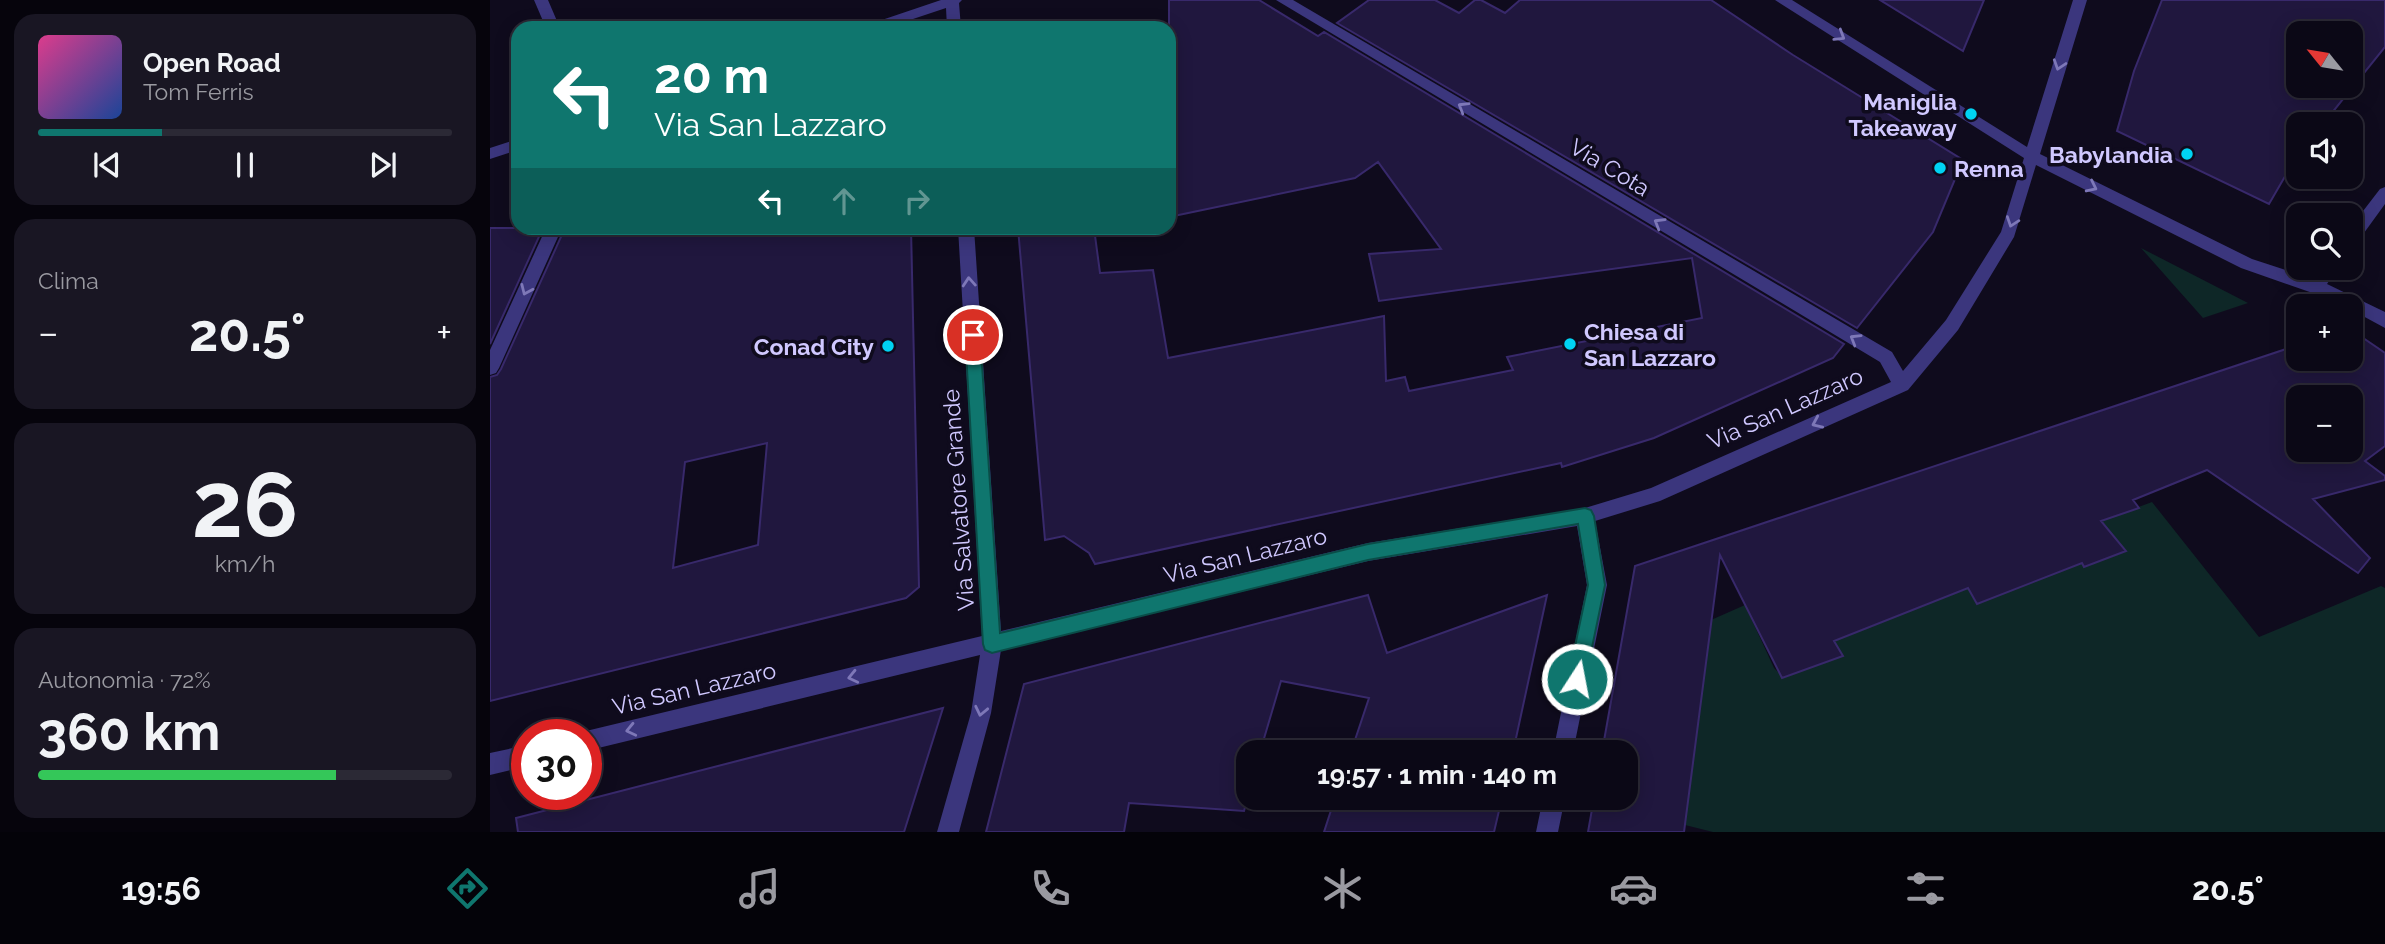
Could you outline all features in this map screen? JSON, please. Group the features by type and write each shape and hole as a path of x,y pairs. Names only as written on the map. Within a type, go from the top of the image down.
{"street":[{"path":"541,0 549,21"},
{"name":"Via Cota","path":"1283,0 1886,357 1902,385"},
{"path":"1782,0 2031,156 2247,264 2316,286 2371,311 2385,321"},
{"path":"1902,385 1952,325 2008,233 2080,0"},
{"path":"893,21 953,1 954,21"},
{"path":"490,154 511,146"},
{"path":"2363,223 2385,193"},
{"path":"490,368 551,235"},
{"name":"Via Salvatore Grande","path":"948,832 981,713 992,644 966,235"},
{"path":"2316,286 2321,280"},
{"name":"Via San Lazzaro","path":"602,737 1368,552 1585,516 1654,495 1902,385"},
{"path":"1565,740 1597,585 1585,516"},
{"path":"490,764 511,759"},
{"path":"1547,832 1552,810"}],"green space":[{"path":"2141,248 2248,303 2203,318"},
{"path":"2152,502 2259,637 2381,586 2385,588 2385,832 1713,832 1685,825 1711,620 1745,605 1774,668 1783,677 1817,648 1895,616 1905,567 1930,603 1968,588 1977,604 2073,550 2085,566 2125,552 2101,521"}],"building":[{"path":"1169,0 1259,0 1318,36 1324,32 1844,344 1833,358 1654,438 1562,467 1561,463 1095,564 1089,553 1064,536 1045,540 1019,235 1095,235 1100,273 1153,270 1168,358 1384,316 1386,381 1405,377 1409,391 1513,370 1507,357 1702,318 1692,258 1379,301 1369,254 1441,249 1378,162 1355,178 1176,216 1176,21 1169,21"},
{"path":"1369,0 1435,0 1459,13 1475,0 1481,0 1505,13 1520,0 1711,0 1793,55 1963,160 1933,232 1857,328 1337,23"},
{"path":"1880,0 1984,0 1963,51"},
{"path":"2162,0 2385,0 2385,47 2363,74 2363,21 2286,21 2286,98 2344,98 2333,112 2286,112 2286,175 2269,204 2117,131 2134,71"},
{"path":"490,228 511,228 511,235 540,235 490,344"},
{"path":"562,235 911,235 919,587 906,598 490,701 490,377 497,375","holes":["767,443 758,545 673,568 685,462"]},
{"path":"2363,338 2385,353 2385,446 2365,461 2385,476 2385,480 2313,499 2370,558 2358,573 2207,470 2133,500 2139,508 2101,521 2126,551 2084,567 2082,563 1977,604 1968,588 1834,641 1843,656 1782,678 1720,555 1684,832 1588,832 1592,810 1638,810 1638,740 1604,740 1635,566 2286,349 2286,371 2363,371"},
{"path":"1368,595 1387,653 1547,595 1516,740 1355,740 1369,698 1281,681 1264,740 1236,740 1236,810 1244,811 1129,803 1124,832 986,832 1024,684"},
{"path":"943,708 904,832 518,832 516,818 547,810 602,810 602,796"},
{"path":"1331,810 1499,810 1494,832 1324,832"}],"place":[{"name":"Maniglia Takeaway","path":"1971,114"},
{"name":"Babylandia","path":"2187,154"},
{"name":"Renna","path":"1940,168"},
{"name":"Chiesa di San Lazzaro","path":"1570,344"},
{"name":"Conad City","path":"888,346"}],"route":[{"path":"973,335 992,644 1368,552 1585,516 1597,585 1577,679"}]}
